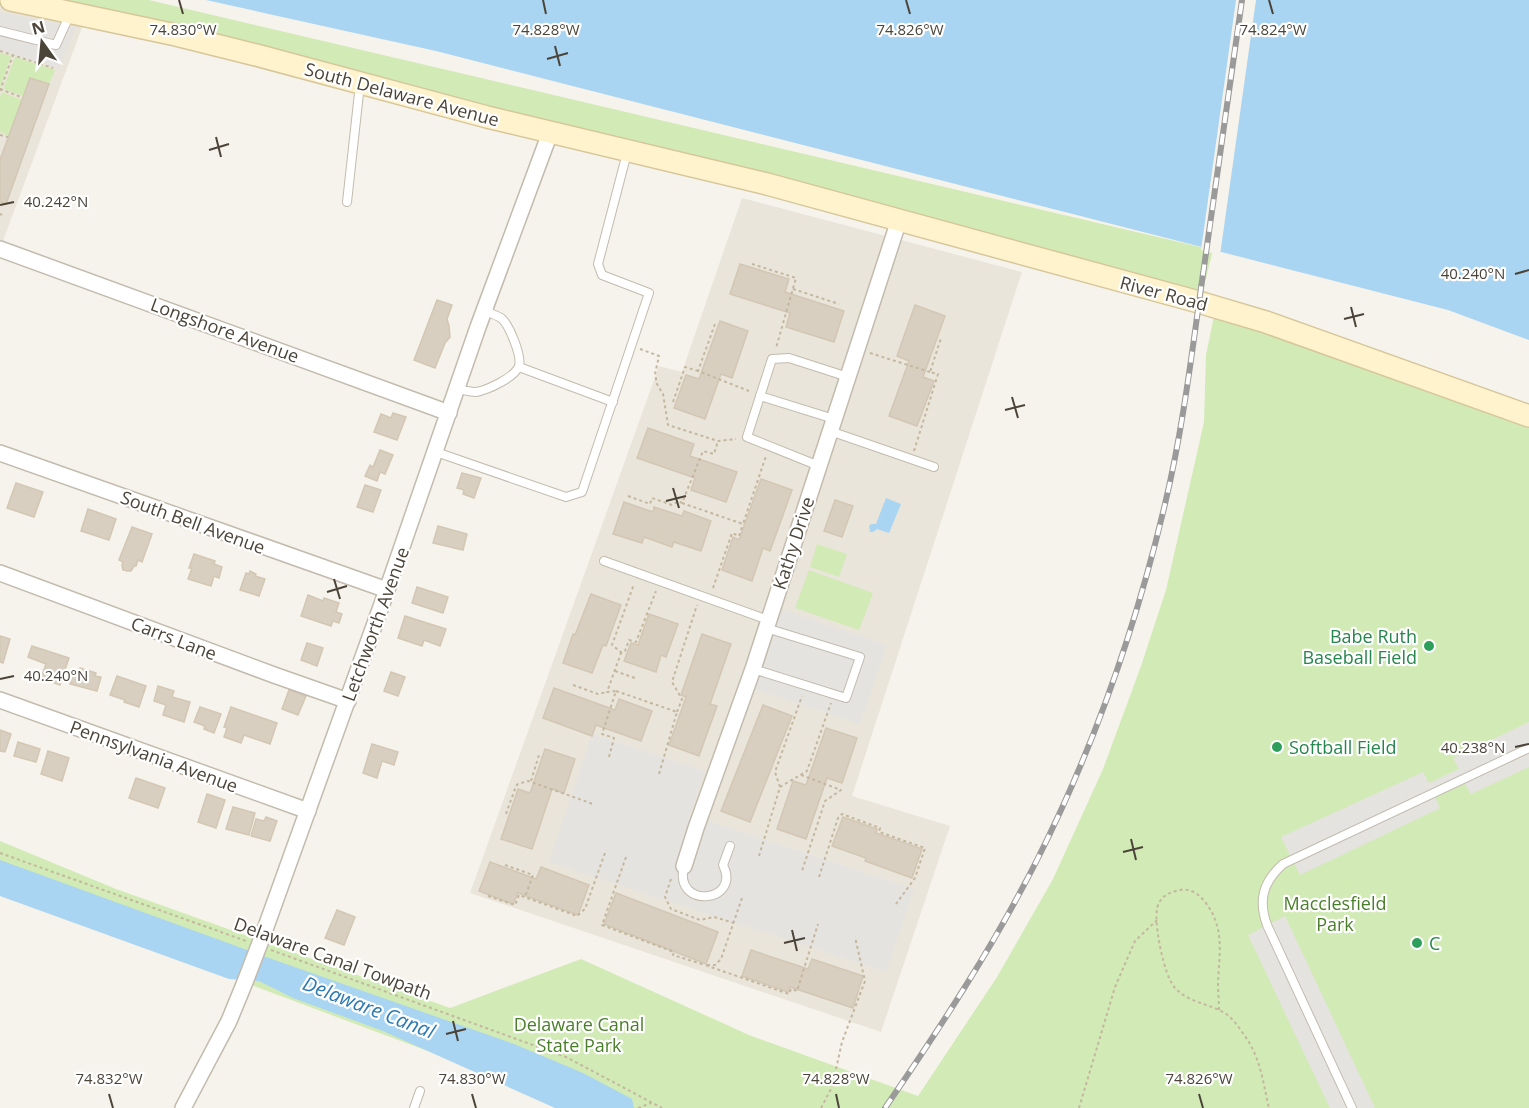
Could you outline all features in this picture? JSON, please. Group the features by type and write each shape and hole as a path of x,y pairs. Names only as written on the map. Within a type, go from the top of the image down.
{"main road":[{"name":"South Delaware Avenue","path":"11,0 176,35 550,133 793,191"},
{"name":"River Road","path":"793,191 1266,322 1529,416"}],"street":[{"name":"Letchworth Avenue","path":"183,1108 229,1021 263,935 348,701 484,310 550,133"},
{"name":"Kathy Drive","path":"679,870 753,669 899,220"},
{"name":"Longshore Avenue","path":"0,249 449,413"},
{"name":"South Bell Avenue","path":"0,453 387,590"},
{"name":"Carrs Lane","path":"0,573 348,701"},
{"name":"Pennsylvania Avenue","path":"0,700 308,811"}],"lane":[{"path":"0,31 56,45 71,13"},
{"path":"347,202 361,83"},
{"path":"436,452 566,497 582,492 649,293 602,275 598,264 628,151"},
{"path":"457,389 475,392 495,386 519,367 513,337 508,328 502,319 484,310"},
{"path":"819,466 747,437 772,359 789,358 848,377"},
{"path":"519,367 613,402"},
{"path":"760,396 934,467"},
{"path":"604,561 860,657 846,698 753,669"},
{"path":"1352,1108 1267,925 1262,903 1268,881 1283,864 1529,748"},
{"path":"679,870 691,892 697,896 712,896 721,890 728,880 723,865 730,846"},
{"path":"414,1108 420,1091"}],"path":[{"path":"0,51 53,68"},
{"path":"13,55 0,90 21,97"},
{"path":"0,135 8,137"},
{"path":"752,264 796,278 772,359"},
{"path":"793,289 839,304"},
{"path":"698,371 715,324"},
{"path":"930,372 941,338"},
{"path":"631,346 659,356 655,374 657,384 663,394 668,425 718,441 747,437"},
{"path":"857,350 938,374 911,459"},
{"path":"673,402 685,367 760,396"},
{"path":"682,502 703,451 714,454 718,441"},
{"path":"710,599 732,533 739,536 770,447"},
{"path":"628,496 650,504 652,498 672,505 679,501 742,524"},
{"path":"622,653 612,645 637,573"},
{"path":"658,774 682,699 672,682 700,596"},
{"path":"607,692 629,640 636,642 651,603"},
{"path":"615,671 635,678"},
{"path":"573,686 598,694 616,691 677,712"},
{"path":"759,856 780,787 775,772 806,686"},
{"path":"609,757 614,738 602,734 616,691"},
{"path":"780,787 807,771 834,694"},
{"path":"531,782 539,755"},
{"path":"801,775 841,790 825,801 802,871"},
{"path":"506,814 518,784 531,782 592,804"},
{"path":"819,877 838,818 842,814 880,828 879,832 925,848 915,878 896,904"},
{"path":"488,896 515,905 519,895 577,916 585,909 606,850"},
{"name":"Delaware Canal Towpath","path":"0,853 248,942"},
{"path":"626,857 602,925 674,952 673,955 789,993 791,989 797,991 818,924"},
{"path":"505,865 533,874 525,897"},
{"path":"679,870 665,897 671,909 700,920 714,916 734,923"},
{"path":"1219,1010 1219,937 1212,912 1203,900 1190,890 1184,889 1168,893 1162,897 1157,909 1158,939 1168,977 1175,987 1192,1000 1219,1010 1228,1016 1243,1033 1260,1063 1269,1108"},
{"path":"705,966 716,965 721,959 742,898"},
{"path":"1079,1108 1115,987 1135,941 1157,920"},
{"path":"821,1108 831,1087 842,1042 865,981 855,937"},
{"name":"Delaware Canal Towpath","path":"271,950 566,1057 662,1108"},
{"path":"638,1108 651,1103"},
{"path":"649,1108 651,1103"}],"shaded area":[{"path":"0,4 84,22 3,241 0,240"},
{"path":"0,12 77,27 58,68 0,50"},
{"path":"742,198 1022,272 852,796 950,826 881,1032 470,893 659,366 682,372"},
{"path":"781,609 887,645 860,724 754,689"},
{"path":"1529,722 1529,767 1471,794 1465,784 1435,797 1440,808 1300,875 1281,837 1423,772 1429,783 1459,769 1453,758"},
{"path":"592,734 705,771 690,815 914,889 886,972 549,862"},
{"path":"1285,916 1375,1108 1330,1108 1248,935"}],"green space":[{"path":"11,0 149,0 1213,250 1200,302"},
{"path":"0,53 11,56 0,88"},
{"path":"15,57 55,70 49,84 30,78 23,96 3,89"},
{"path":"2,92 22,100 9,136 0,132"},
{"name":"Macclesfield Park","path":"1215,311 1529,421 1529,1108 573,1108 481,1071 0,891 0,841 116,889 450,1008 581,959 749,1035 918,1096 997,977 1053,879 1103,769 1166,590 1204,422 1206,355"},
{"path":"817,544 847,554 839,577 810,567"},
{"path":"809,570 873,593 859,630 795,608"}],"water":[{"path":"206,0 1529,0 1529,340 1448,310 436,51"},
{"path":"886,498 901,504 889,533 877,529 870,532 869,526 876,524"},
{"name":"Delaware Canal","path":"0,860 514,1044 583,1073 632,1099 634,1108 555,1108 383,1031 293,998 259,981 229,979 0,896"}],"pier":[{"path":"1236,0 1256,0 1220,255 1201,250"}],"building":[{"path":"30,78 49,84 6,204 0,202 0,160"},
{"path":"740,264 789,279 785,292 844,311 834,342 786,327 790,313 730,294"},
{"path":"437,300 452,305 447,319 450,337 445,343 435,368 414,360"},
{"path":"915,305 945,316 923,377 934,381 917,426 889,416 909,361 897,356"},
{"path":"720,321 748,331 732,378 721,374 705,419 674,408 686,375 699,379"},
{"path":"393,413 406,417 397,440 374,432 381,414 391,418"},
{"path":"648,428 694,444 690,456 737,472 726,502 691,490 695,478 637,458"},
{"path":"380,450 393,455 385,474 380,472 377,481 365,476 370,465 373,467"},
{"path":"462,473 481,478 474,498 463,494 464,490 457,488"},
{"path":"761,479 792,490 770,551 763,548 752,581 722,570 733,537 739,540"},
{"path":"16,483 43,492 34,517 7,508"},
{"path":"365,485 381,490 373,512 357,507"},
{"path":"835,500 853,506 842,537 824,531"},
{"path":"624,502 653,512 654,507 682,516 684,511 711,521 701,551 674,542 672,547 644,537 642,543 613,534"},
{"path":"88,509 116,519 109,540 81,531"},
{"path":"438,526 467,534 463,550 433,543"},
{"path":"132,527 152,534 142,562 138,560 131,571 127,571 123,570 123,562 119,560"},
{"path":"194,554 215,561 214,564 222,567 219,578 214,576 211,586 188,579"},
{"path":"250,571 256,574 255,576 265,579 259,596 240,590 246,573 249,574"},
{"path":"417,587 448,597 443,613 412,603"},
{"path":"591,594 621,605 606,646 603,645 592,673 563,663"},
{"path":"308,595 323,601 324,598 339,603 336,612 342,614 339,623 333,621 331,626 301,616"},
{"path":"649,614 678,624 666,657 661,655 656,672 624,661 631,643 638,645"},
{"path":"405,616 446,629 440,646 424,640 422,646 398,638"},
{"path":"702,634 731,644 710,704 717,706 699,756 669,745 686,697 681,695"},
{"path":"0,636 10,639 3,663 0,662"},
{"path":"307,643 323,648 317,666 301,660"},
{"path":"32,646 69,658 60,685 41,678 46,664 28,657"},
{"path":"80,668 101,677 97,691 70,684 74,670 79,671"},
{"path":"391,672 405,677 398,696 384,691"},
{"path":"117,676 146,686 139,707 110,695"},
{"path":"158,686 174,691 172,697 190,702 184,722 163,715 166,705 154,701"},
{"path":"554,688 615,710 619,699 652,711 641,741 596,725 592,736 543,718"},
{"path":"289,690 306,696 298,715 282,709"},
{"path":"763,705 792,716 750,822 721,811"},
{"path":"200,707 221,714 214,733 194,722"},
{"path":"231,707 277,723 270,744 244,735 241,743 224,737 227,728 224,727"},
{"path":"826,728 857,738 842,783 827,778 806,839 777,829 793,781 806,785"},
{"path":"0,730 11,734 5,752 0,751"},
{"path":"18,742 40,749 36,762 14,756"},
{"path":"372,744 398,752 394,765 382,761 377,778 363,773"},
{"path":"545,749 575,759 564,793 552,789 532,849 501,839 518,789 530,793"},
{"path":"48,751 69,758 62,781 41,774"},
{"path":"136,778 165,788 158,808 129,798"},
{"path":"207,794 225,800 216,828 198,822"},
{"path":"233,807 255,813 249,835 226,829"},
{"path":"266,817 277,821 270,841 251,836 256,819 264,821"},
{"path":"843,817 877,829 876,833 922,849 912,878 832,846"},
{"path":"490,862 536,879 541,867 589,885 578,915 518,893 513,904 479,891"},
{"path":"616,893 718,932 706,964 604,924"},
{"path":"337,910 355,917 344,945 325,938"},
{"path":"751,950 808,969 812,959 863,976 853,1008 790,987 788,992 742,976"}],"railway":[{"path":"885,1108 965,987 1037,860 1077,774 1127,641 1154,550 1176,450 1190,369 1242,0"}],"place":[{"name":"Babe Ruth Baseball Field","path":"1429,646"},
{"name":"Softball Field","path":"1277,747"},
{"name":"C","path":"1417,943"}],"park label":[{"name":"Delaware Canal State Park","path":"579,1034"}]}
